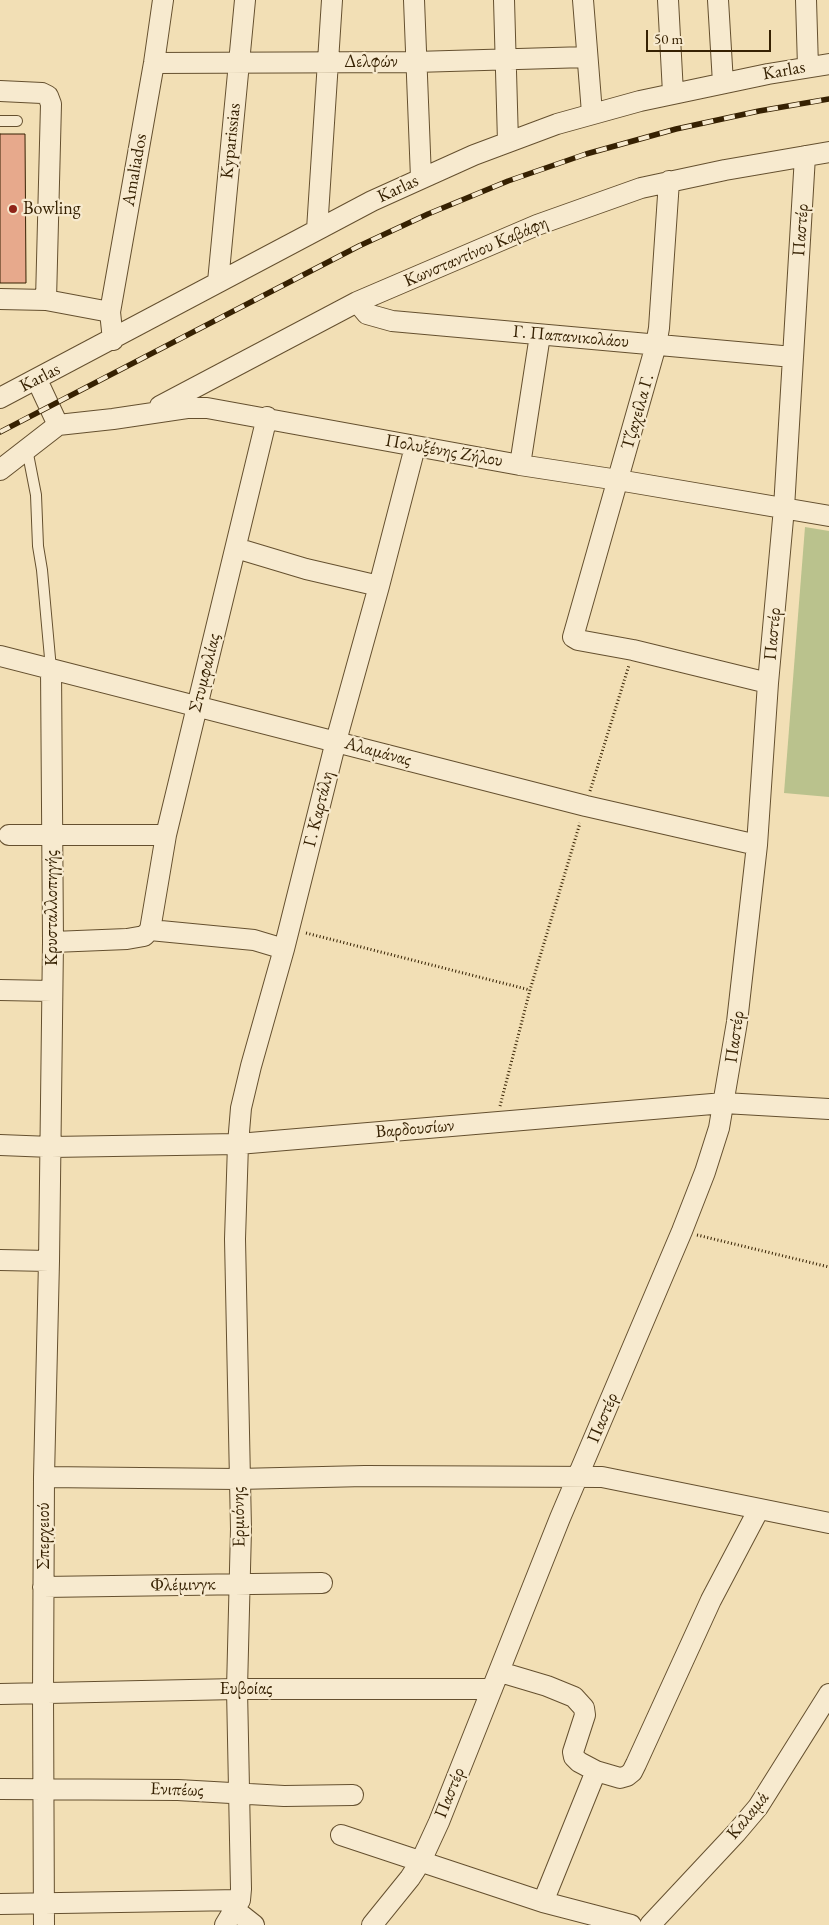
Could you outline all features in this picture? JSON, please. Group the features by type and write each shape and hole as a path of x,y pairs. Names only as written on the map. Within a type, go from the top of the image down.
{"street":[{"name":"Amaliados","path":"113,340 110,312 154,62 163,0"},
{"name":"Kyparissias","path":"218,282 245,0"},
{"path":"316,230 332,0"},
{"path":"414,0 420,178"},
{"path":"504,0 508,142"},
{"path":"583,0 592,113"},
{"path":"668,0 673,93"},
{"path":"718,0 723,83"},
{"path":"806,0 808,67"},
{"name":"Δελφών","path":"154,62 415,62 588,57"},
{"name":"Karlas","path":"0,398 113,340 372,201 420,178 508,142 592,113 673,93 829,64"},
{"path":"0,91 42,94 48,96 51,104 46,300"},
{"name":"Κωνσταντίνου Καβάφη","path":"146,413 357,302 414,279 457,257 537,225 632,191 669,181 829,152"},
{"name":"Παστέρ","path":"372,1925 421,1862 439,1822 578,1477 682,1231 710,1158 724,1103 738,1012 757,845 768,683 784,508 805,156"},
{"name":"Τζαχείλα Γ.","path":"633,650 578,640 573,637 656,345 659,328 669,181"},
{"path":"0,299 46,300 110,312"},
{"name":"Γ. Παπανικολάου","path":"357,302 367,314 386,320 793,356"},
{"path":"520,465 540,334"},
{"path":"0,470 58,425 37,380"},
{"name":"Πολυξένης Ζήλου","path":"58,425 187,408 207,408 267,417 414,447 829,516"},
{"name":"Στυμφαλίας","path":"150,930 166,835 267,417"},
{"name":"Γ. Καρτάλη","path":"238,1144 247,1080 284,949 336,741 379,586 414,447"},
{"path":"236,548 379,586"},
{"path":"633,650 768,683"},
{"name":"Αλαμάνας","path":"0,656 586,806 757,845"},
{"name":"Κρυσταλλοπηγής","path":"50,1147 53,942 51,669"},
{"path":"9,835 166,835"},
{"path":"53,942 127,939 144,936 150,930 254,940 284,949"},
{"path":"0,990 52,991"},
{"name":"Βαρδουσίων","path":"0,1145 50,1147 238,1144 724,1103 829,1109"},
{"name":"Ερμιόνης","path":"235,1906 241,1529 238,1479 235,1239 238,1144"},
{"name":"Σπερχειού","path":"44,1925 43,1587 50,1147"},
{"path":"0,1260 49,1261"},
{"path":"44,1477 238,1479 402,1476 602,1477 829,1523"},
{"name":"Ευβοίας","path":"0,1694 496,1681 547,1686 574,1697 584,1708 585,1715 572,1752 574,1758 596,1771 620,1778 632,1772 711,1600 759,1509"},
{"name":"Φλέμινγκ","path":"43,1587 322,1583"},
{"name":"Καλαμά","path":"650,1925 736,1833 758,1806 829,1694"},
{"path":"543,1902 596,1771"},
{"name":"Ενιπέως","path":"0,1789 178,1790 284,1796 353,1795"},
{"path":"341,1835 543,1902 631,1925"},
{"path":"0,1904 235,1906 254,1925"}],"lane":[{"path":"0,121 16,121"},
{"path":"27,449 36,495 38,546 51,669"}],"path":[{"path":"496,1122 530,990 633,650"},
{"path":"289,929 530,990"},
{"path":"682,1231 829,1267"}],"green space":[{"path":"805,527 829,531 829,797 784,793"}],"building":[{"name":"Bowling","path":"0,134 25,134 26,283 0,283"}],"railway":[{"path":"0,432 359,246 428,214 508,181 586,154 676,129 759,111 829,99"}],"place":[{"name":"Bowling","path":"13,209"}]}
